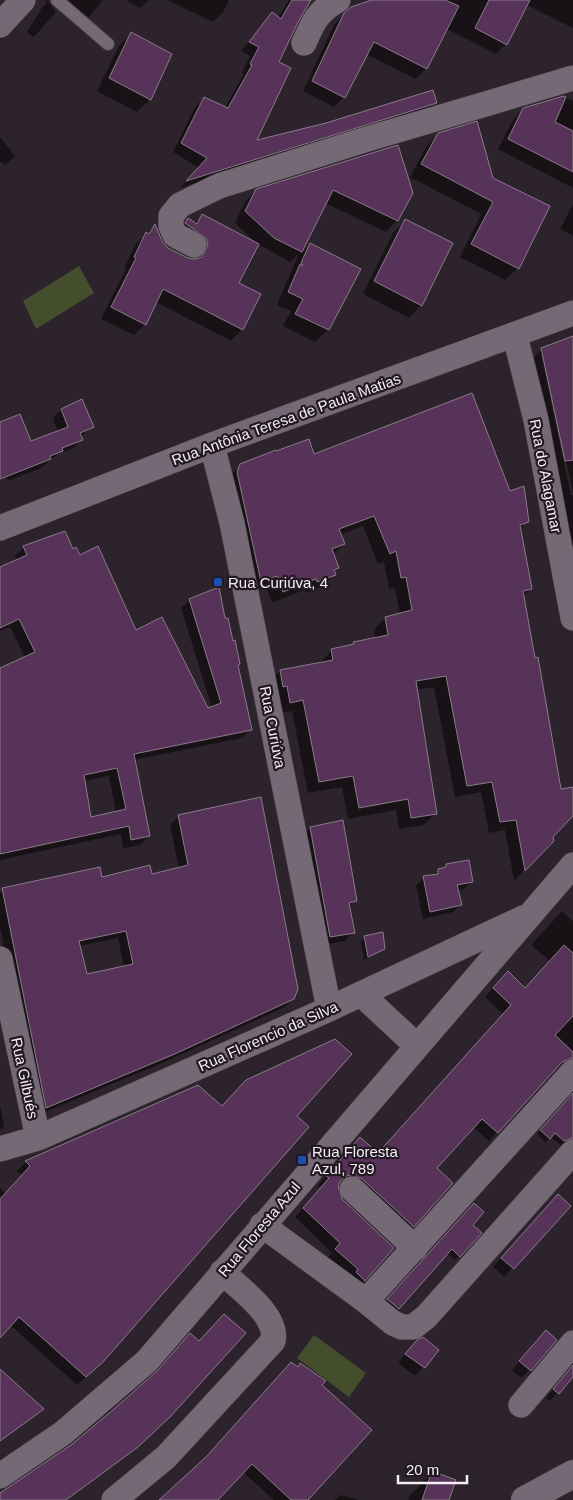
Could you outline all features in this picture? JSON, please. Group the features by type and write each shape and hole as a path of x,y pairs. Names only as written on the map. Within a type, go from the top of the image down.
{"main road":[{"path":"525,1500 573,1474"}],"street":[{"path":"0,25 23,0"},
{"path":"304,43 313,23 324,8 338,0"},
{"path":"194,245 176,235 171,226 171,216 180,205 219,186 364,140 569,83"},
{"name":"Rua Antônia Teresa de Paula Matias","path":"0,528 212,445 515,336 573,313"},
{"name":"Rua do Alagamar","path":"515,336 536,420 573,618"},
{"name":"Rua Curiúva","path":"212,445 232,523 329,1009"},
{"name":"Rua Floresta Azul","path":"0,1476 63,1433 147,1361 573,865"},
{"name":"Rua Florencio da Silva","path":"0,1149 38,1138 329,1009 532,914"},
{"name":"Rua Gilbués","path":"0,959 38,1138"},
{"path":"361,994 417,1046"},
{"path":"366,1300 573,1072"},
{"path":"262,1225 366,1300 393,1324 402,1327 413,1327 426,1317 573,1152"},
{"path":"352,1189 415,1248"},
{"path":"114,1500 166,1457 273,1341 274,1329 269,1318 222,1272"},
{"path":"521,1405 573,1343"}],"lane":[{"path":"57,0 108,44"}],"green space":[{"path":"79,266 94,293 36,329 23,301"},
{"path":"314,1335 366,1373 349,1397 297,1358"}],"building":[{"path":"292,0 311,0 279,62 291,68 257,140 326,123 433,90 437,103 186,181 207,158 181,143 204,97 228,108 252,65 250,64 259,47 249,42 272,12 281,19"},
{"path":"372,0 445,0 459,6 427,69 374,42 345,98 312,81 344,13 351,7"},
{"path":"489,0 530,0 507,45 475,28"},
{"path":"131,32 172,54 151,100 109,78"},
{"path":"566,97 555,122 573,131 573,172 508,139 523,108"},
{"path":"477,121 493,178 550,206 519,269 471,244 493,202 421,164 438,133"},
{"path":"398,145 413,193 398,221 333,190 302,252 274,238 245,211 256,189"},
{"path":"202,214 259,244 239,283 261,294 243,330 163,289 146,325 111,307 136,258 134,257 146,232 149,234 155,224 162,241 168,248 188,258 202,257 208,245 206,238 185,223 188,218 197,224"},
{"path":"405,219 453,243 422,306 374,281"},
{"path":"310,243 361,269 329,330 295,314 303,299 288,292 300,264 303,266 301,263"},
{"path":"573,336 573,460 565,461 541,348"},
{"path":"472,393 510,491 524,486 529,522 520,525 532,589 523,591 535,658 538,657 561,789 573,787 573,816 553,837 554,841 525,871 516,820 500,822 492,782 467,786 446,676 416,681 437,814 411,818 408,799 359,808 353,776 319,782 303,700 290,703 287,686 283,687 280,670 333,660 331,649 354,644 353,642 388,635 385,617 412,610 406,577 401,578 396,551 390,554 374,516 339,529 345,544 332,549 339,568 334,570 336,575 317,582 316,579 283,592 277,576 261,582 237,472 240,464 276,450 309,439 314,454"},
{"path":"82,399 94,427 80,433 83,440 62,448 63,451 50,456 51,459 0,479 0,422 20,414 31,441 68,427 61,409"},
{"path":"65,531 73,549 76,547 80,555 98,546 136,630 162,617 208,708 221,703 189,599 219,587 225,618 228,618 233,641 235,640 240,664 238,665 252,730 134,754 150,836 131,840 129,826 0,854 0,668 35,652 19,619 0,628 0,567 27,555 23,546","holes":["117,768 126,809 91,817 84,775"]},
{"path":"261,797 298,989 294,999 177,1053 46,1108 2,888 100,867 102,877 150,865 152,874 188,865 178,815","holes":["126,931 133,964 87,974 79,941"]},
{"path":"343,820 357,901 349,903 355,933 330,937 310,827"},
{"path":"469,860 473,882 457,885 462,905 430,912 423,876 438,874 438,869 446,867 446,864"},
{"path":"383,932 385,949 368,957 364,936"},
{"path":"564,945 573,953 573,1016 555,1035 573,1052 573,1058 562,1062 498,1133 482,1119 437,1168 453,1183 414,1227 361,1178 348,1175 341,1180 338,1186 342,1199 394,1248 365,1281 356,1272 358,1269 335,1249 340,1243 303,1208 329,1178 326,1176 360,1137 378,1153 511,1005 493,988 508,971 525,988"},
{"path":"335,1039 352,1054 297,1116 309,1127 103,1362 86,1377 19,1317 0,1338 0,1199 30,1166 25,1161 198,1085 222,1106 246,1080"},
{"path":"573,1093 573,1138 564,1141 555,1133 550,1139 540,1130"},
{"path":"558,1194 571,1206 514,1269 501,1258"},
{"path":"474,1203 484,1212 473,1225 482,1233 460,1257 452,1249 399,1309 387,1299"},
{"path":"224,1314 246,1333 170,1417 138,1447 66,1500 0,1500 0,1493 71,1445 114,1409 158,1370 190,1333 199,1341"},
{"path":"546,1330 557,1340 531,1371 519,1361"},
{"path":"423,1337 439,1350 425,1368 405,1354 417,1340"},
{"path":"291,1362 298,1367 300,1363 326,1381 322,1385 372,1430 308,1500 291,1500 252,1464 218,1500 159,1500 206,1457"},
{"path":"573,1365 573,1377 559,1394 553,1389"},
{"path":"0,1369 44,1409 0,1441"},
{"path":"432,1471 456,1480 449,1500 422,1500"}],"place":[{"name":"Rua Curiúva, 4","path":"218,582"},
{"name":"Rua Floresta Azul, 789","path":"302,1160"}]}
